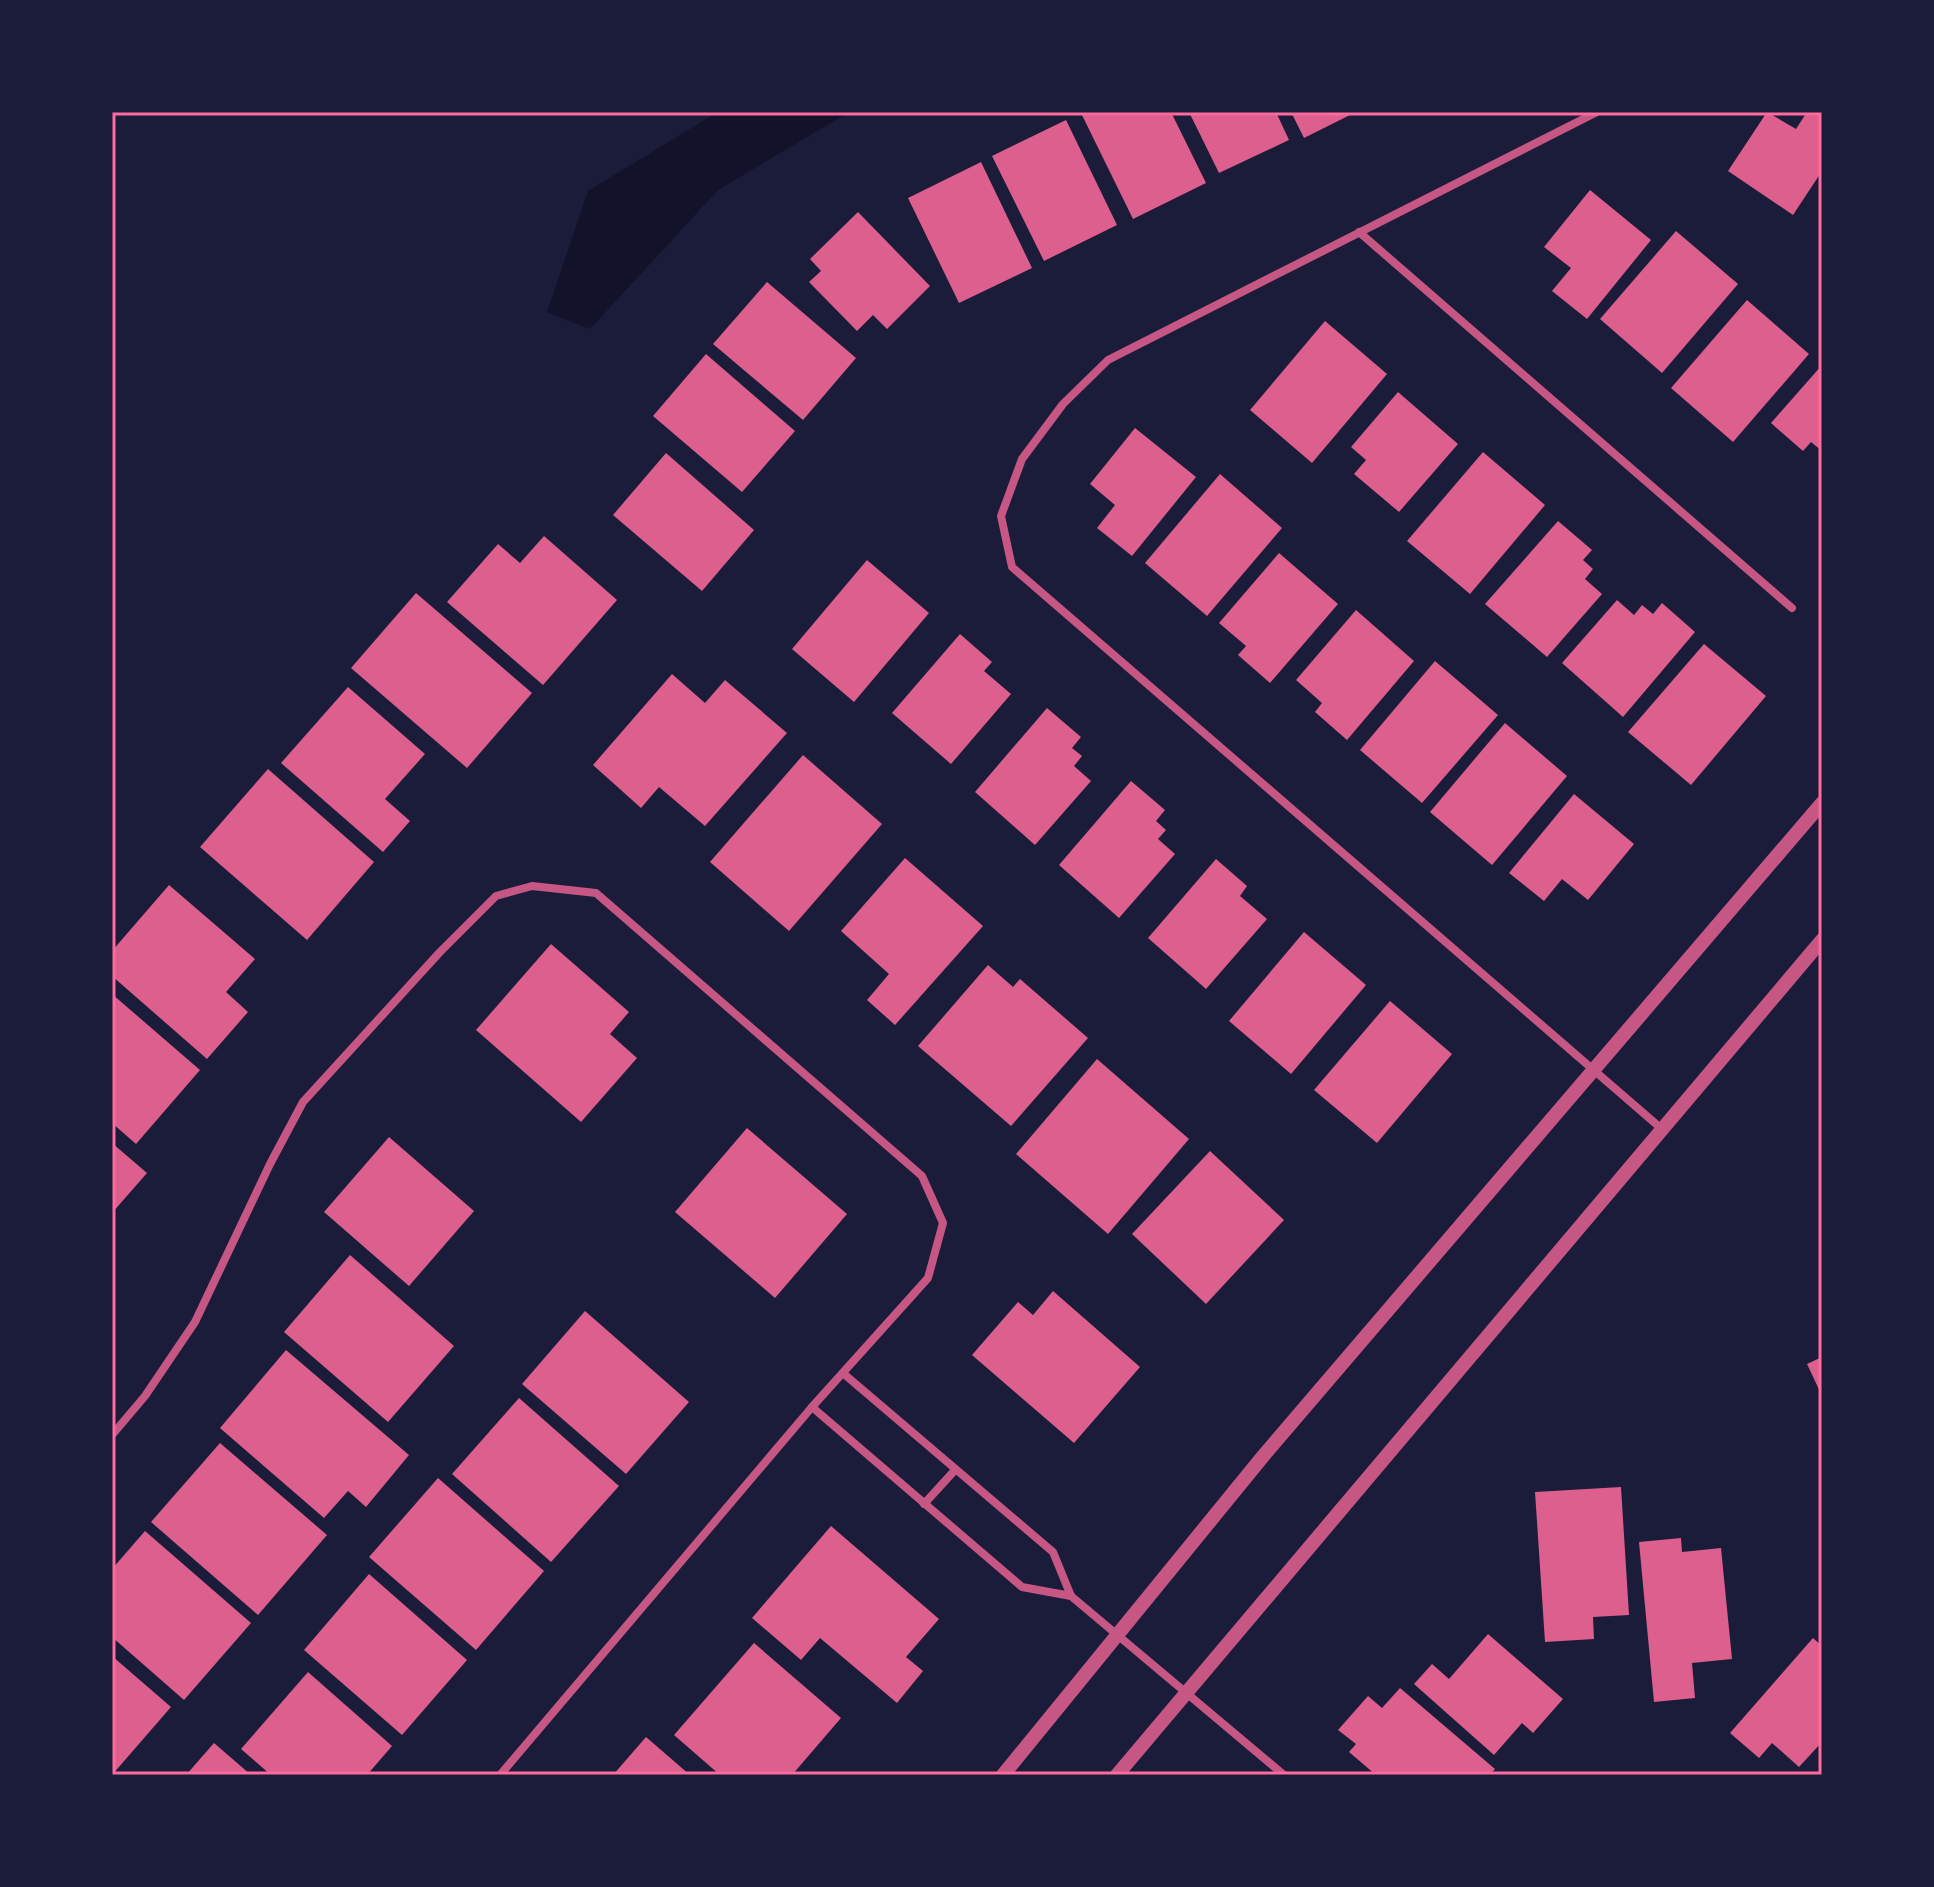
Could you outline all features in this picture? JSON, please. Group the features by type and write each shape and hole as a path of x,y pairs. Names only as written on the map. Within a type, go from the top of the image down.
{"street":[{"path":"1597,112 1108,360 1063,404 1022,459 1001,516 1012,567 1663,1130"},
{"path":"1359,232 1792,608"},
{"path":"1003,1775 1264,1455 1822,803"},
{"path":"112,1435 145,1396 195,1322 303,1102 440,952 496,896 532,886 596,893 922,1176 943,1223 928,1278 812,1407 500,1775"},
{"path":"1117,1775 1822,940"},
{"path":"844,1374 1053,1552 1071,1596 1284,1775"},
{"path":"812,1407 1022,1587 1071,1596"},
{"path":"924,1504 955,1470"}],"shaded area":[{"path":"718,112 849,112 718,190 590,329 547,312 588,191"}],"building":[{"path":"1171,112 1206,183 1133,219 1081,113"},
{"path":"1189,112 1276,112 1289,140 1219,173"},
{"path":"1291,112 1356,112 1304,138"},
{"path":"1767,112 1796,129 1807,112 1822,112 1822,171 1793,215 1728,171"},
{"path":"1066,120 1117,225 1044,261 992,156"},
{"path":"981,162 1032,268 959,303 908,198"},
{"path":"1590,190 1651,240 1587,319 1552,291 1571,268 1544,247"},
{"path":"858,212 930,286 887,329 873,315 857,331 809,282 821,271 810,259"},
{"path":"1676,231 1738,284 1662,373 1600,319"},
{"path":"767,282 856,358 803,420 713,344"},
{"path":"1747,300 1809,354 1733,442 1671,388"},
{"path":"1325,321 1387,374 1312,463 1250,410"},
{"path":"706,354 795,431 742,492 653,416"},
{"path":"1822,365 1822,451 1811,442 1803,451 1771,423"},
{"path":"1398,392 1458,444 1399,512 1354,474 1366,460 1351,447"},
{"path":"1135,428 1196,477 1132,556 1097,528 1115,505 1090,484"},
{"path":"1483,452 1545,505 1470,594 1407,541"},
{"path":"666,453 754,530 702,591 613,515"},
{"path":"1220,474 1282,528 1207,616 1145,563"},
{"path":"1558,521 1592,550 1583,560 1593,569 1585,579 1602,594 1547,657 1485,604"},
{"path":"544,536 617,600 543,685 447,602 498,544 520,563"},
{"path":"1279,553 1338,604 1270,683 1238,655 1246,646 1219,623"},
{"path":"867,560 929,613 854,702 792,649"},
{"path":"416,593 532,693 467,768 351,668"},
{"path":"1617,600 1634,615 1642,605 1653,614 1662,603 1695,632 1623,717 1562,663"},
{"path":"1356,610 1414,661 1347,740 1315,712 1322,703 1296,680"},
{"path":"960,634 992,662 984,671 1011,694 951,764 892,713"},
{"path":"1704,644 1766,696 1691,785 1628,732"},
{"path":"1435,661 1498,715 1422,803 1360,750"},
{"path":"672,674 705,703 725,680 787,733 705,826 659,787 641,808 593,765"},
{"path":"348,687 425,754 385,799 410,821 383,852 281,763"},
{"path":"1047,708 1081,737 1072,748 1082,756 1074,766 1091,781 1035,845 975,792"},
{"path":"1505,723 1567,776 1492,865 1430,812"},
{"path":"803,755 882,824 789,931 710,862"},
{"path":"268,769 374,862 307,940 200,847"},
{"path":"1131,781 1165,810 1156,821 1166,830 1158,839 1175,854 1119,918 1059,865"},
{"path":"1574,794 1634,844 1588,900 1562,879 1544,901 1509,873"},
{"path":"905,858 983,926 895,1025 867,1000 889,974 841,931"},
{"path":"1216,859 1247,886 1240,896 1267,919 1206,989 1148,938"},
{"path":"169,885 255,959 226,992 248,1012 207,1059 112,976 112,951"},
{"path":"1304,932 1366,985 1291,1074 1229,1021"},
{"path":"551,944 629,1012 610,1034 637,1058 581,1122 476,1030"},
{"path":"988,965 1013,987 1020,979 1088,1038 1011,1126 918,1046"},
{"path":"112,994 200,1070 136,1144 112,1123"},
{"path":"1390,1001 1452,1054 1377,1143 1314,1090"},
{"path":"1097,1059 1189,1139 1108,1234 1016,1154"},
{"path":"747,1128 847,1214 775,1298 675,1212"},
{"path":"389,1137 474,1211 409,1286 324,1212"},
{"path":"112,1143 147,1173 112,1213"},
{"path":"1210,1151 1284,1220 1206,1304 1132,1234"},
{"path":"350,1255 454,1346 388,1422 284,1332"},
{"path":"1053,1291 1140,1367 1074,1443 972,1355 1018,1302 1033,1315"},
{"path":"585,1311 689,1402 626,1474 522,1384"},
{"path":"286,1350 409,1455 366,1507 348,1491 324,1518 220,1428"},
{"path":"1822,1357 1822,1396 1807,1364"},
{"path":"519,1398 619,1486 551,1562 452,1474"},
{"path":"220,1443 327,1535 258,1615 151,1522"},
{"path":"438,1478 544,1571 476,1650 369,1557"},
{"path":"1621,1487 1629,1615 1593,1617 1594,1639 1545,1642 1535,1492"},
{"path":"831,1526 939,1619 906,1657 923,1671 897,1703 820,1638 801,1660 752,1618"},
{"path":"145,1531 251,1623 184,1700 112,1637 112,1569"},
{"path":"1681,1538 1682,1552 1721,1548 1732,1659 1692,1663 1695,1698 1654,1702 1639,1542"},
{"path":"369,1574 467,1660 402,1735 304,1650"},
{"path":"1488,1634 1563,1699 1533,1733 1522,1723 1494,1755 1414,1684 1432,1664 1449,1679"},
{"path":"1813,1638 1822,1646 1822,1742 1799,1767 1772,1743 1759,1758 1730,1733"},
{"path":"754,1643 841,1718 792,1775 720,1775 674,1735"},
{"path":"112,1656 171,1707 112,1775"},
{"path":"308,1672 392,1746 367,1775 271,1775 241,1749"},
{"path":"1400,1688 1495,1769 1490,1775 1376,1775 1349,1752 1356,1744 1338,1730 1368,1696 1382,1708"},
{"path":"646,1737 690,1775 613,1775"},
{"path":"214,1743 251,1775 186,1775"}]}
